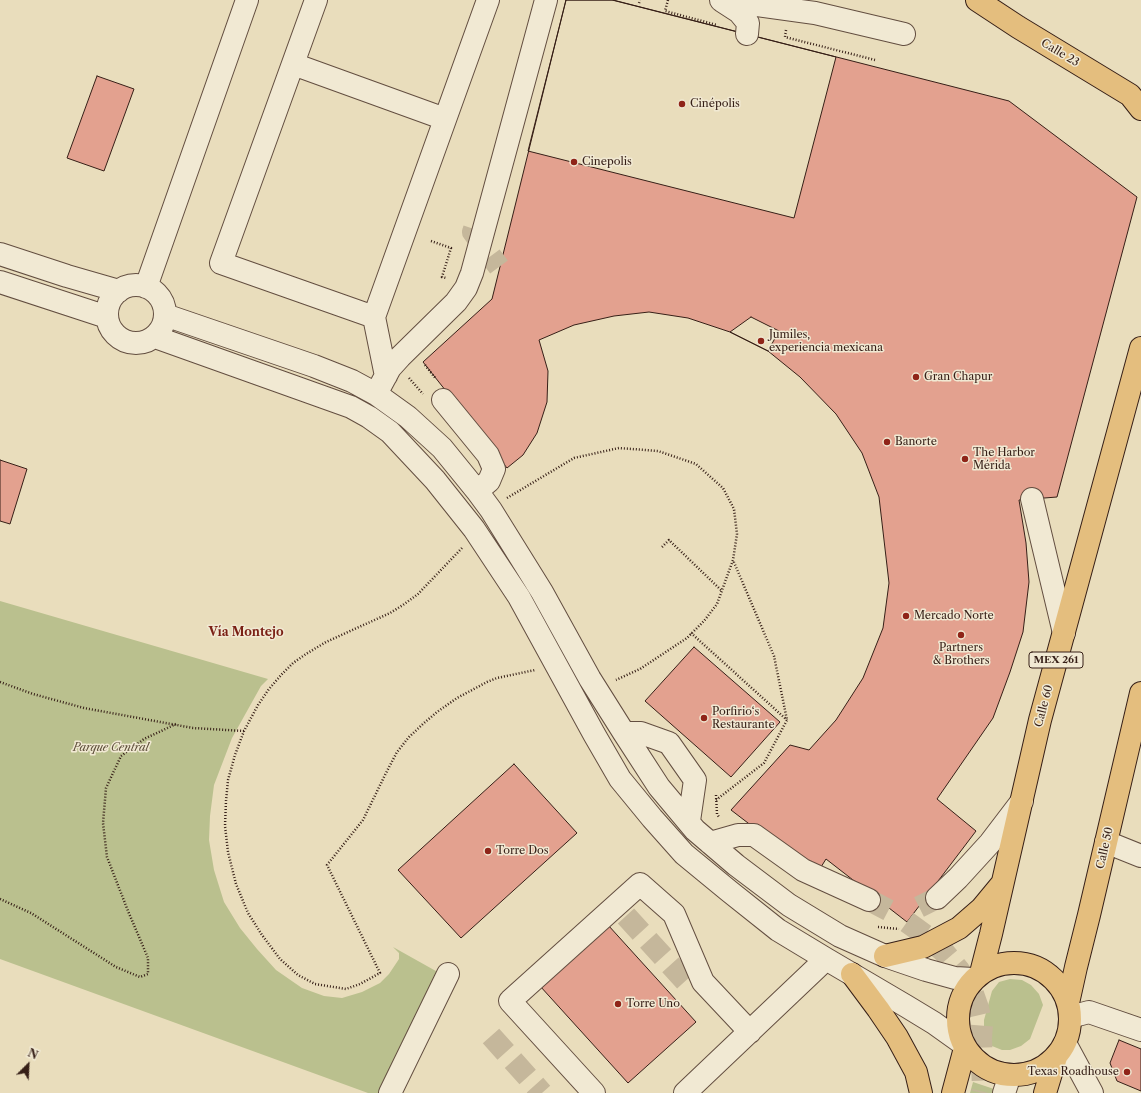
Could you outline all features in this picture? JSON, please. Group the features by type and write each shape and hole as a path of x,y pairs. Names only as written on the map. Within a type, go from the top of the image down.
{"main road":[{"name":"Calle 23","path":"977,0 1018,27 1130,95 1141,109"},
{"name":"Calle 60","path":"977,976 991,934 1040,720 1141,348"},
{"name":"Calle 50","path":"1069,1010 1141,693"},
{"path":"885,956 923,947 958,928 982,908 1003,882"},
{"path":"1045,1093 1060,1050 1069,1030 1069,1010 1062,991 1054,980 1044,972 1032,966 1019,963 1005,964 992,967 977,976 964,993 958,1009 958,1026 964,1045 975,1060 987,1068 1001,1074 1007,1084 1016,1075 1031,1073 1044,1066 1060,1050"},
{"path":"852,974 897,1037 916,1072 921,1093"},
{"path":"952,1093 964,1045"}],"street":[{"path":"146,287 247,0"},
{"path":"316,0 221,263 374,317"},
{"path":"488,0 374,317 381,385 408,417 442,448 477,491 497,505 542,592 590,679 659,787 695,830 736,865 789,905 840,936 885,956 926,970 955,978 977,976"},
{"path":"519,66 536,0"},
{"path":"381,385 390,368 456,302 466,288 472,273 546,0"},
{"path":"721,0 740,12 748,23 747,34"},
{"path":"721,0 815,14 904,34"},
{"path":"293,64 445,119"},
{"path":"0,254 118,291"},
{"path":"0,282 107,317"},
{"path":"136,285 146,287 154,291 164,306 164,323 155,337 147,342 138,344 129,343 114,334 109,326 107,317 108,307 112,298 118,291 127,286 136,285"},
{"path":"165,315 314,366 352,381 381,385"},
{"path":"155,337 351,406 390,432 435,480 469,537 518,597 620,779 684,854 778,930 934,1023 964,1045"},
{"path":"443,400 488,455 494,469 489,481 477,491"},
{"path":"1032,499 1064,633"},
{"path":"624,734 641,733 669,743 696,780 689,822"},
{"path":"937,898 958,878 990,843 1022,801"},
{"path":"710,843 732,836 754,835 803,870 869,900"},
{"path":"1106,842 1141,856"},
{"path":"594,1093 510,1001 640,884 674,914 703,982 745,1037"},
{"path":"685,1093 826,960"},
{"path":"390,1093 448,974"},
{"path":"687,983 745,1037"},
{"path":"1069,1010 1089,1012 1141,1030"},
{"path":"1060,1050 1092,1093"}],"path":[{"path":"431,241 451,248 442,277 449,279"},
{"path":"497,505 574,458 619,448 658,451 696,464 723,488 734,508 737,534 733,560 717,604 704,621 687,638 640,669 612,681"},
{"path":"469,537 430,582 408,602 390,613 326,642 293,664 269,689 258,705 244,731 228,780 225,826 228,852 236,884 248,913 280,959 298,975 315,984 346,989 360,984 380,973 326,865 363,820 386,771 397,752 409,737 424,723 457,698 497,678 534,670 538,671"},
{"path":"662,547 669,540 722,591"},
{"path":"689,822 764,763 787,720 774,656 733,560"},
{"path":"692,633 787,720"},
{"path":"0,682 32,694 84,708 192,728 244,731"},
{"path":"0,899 31,913 116,967 140,977 148,974 148,958 107,857 103,823 106,788 121,756 144,739 176,724"},
{"path":"716,794 717,814 732,836"},
{"path":"873,927 905,929"}],"green space":[{"name":"Parque Central","path":"0,601 268,679 261,686 232,738 214,785 209,840 214,870 224,902 240,928 276,970 302,988 324,996 342,998 362,992 380,983 389,974 399,959 399,953 393,947 443,975 384,1093 368,1093 0,959"},
{"path":"1010,979 1022,980 1031,985 1039,994 1043,1005 1030,1039 1021,1046 1010,1050 1002,1050 992,1046 986,1039 984,1020 992,991 999,982"},
{"path":"973,1082 1000,1091 1000,1093 970,1093"}],"building":[{"name":"The Harbor Mérida","path":"566,0 613,0 1009,101 1137,197 1057,497 1019,500 1026,543 1029,582 1023,632 1010,672 993,718 937,799 976,831 907,922 826,859 816,875 731,810 790,745 809,750 836,720 863,678 883,628 889,583 879,497 862,453 836,414 800,377 768,351 730,332 688,318 649,312 614,316 574,325 539,340 548,371 547,402 537,433 523,455 507,468 423,362 492,299"},
{"name":"Cinépolis","path":"566,0 612,0 836,57 794,218 528,151"},
{"path":"97,76 134,89 104,171 67,158"},
{"name":"Jumiles, experiencia mexicana","path":"751,317 779,331 768,351 730,332"},
{"path":"0,460 27,469 10,524 0,521"},
{"path":"694,647 780,722 731,777 645,701"},
{"name":"Torre Dos","path":"514,764 577,833 461,938 398,870"},
{"name":"Torre Uno","path":"608,925 696,1022 628,1083 540,986"},
{"name":"Texas Roadhouse","path":"1119,1040 1141,1049 1141,1091 1117,1081 1110,1063"}],"tunnel":[{"path":"474,229 473,232 499,267"},
{"path":"919,907 937,898"},
{"path":"869,900 890,911"},
{"path":"626,916 687,983"},
{"path":"907,922 925,935 944,952 959,970 972,991 982,1025 982,1093"},
{"path":"491,1036 542,1093"}],"place":[{"name":"Cinépolis","path":"682,104"},
{"name":"Cinepolis","path":"574,162"},
{"name":"Jumiles, experiencia mexicana","path":"761,341"},
{"name":"Gran Chapur","path":"916,377"},
{"name":"Banorte","path":"887,442"},
{"name":"The Harbor Mérida","path":"965,459"},
{"name":"Mercado Norte","path":"906,616"},
{"name":"Partners & Brothers","path":"961,635"},
{"name":"Porfirio‘s Restaurante","path":"704,718"},
{"name":"Torre Dos","path":"488,851"},
{"name":"Torre Uno","path":"618,1004"},
{"name":"Texas Roadhouse","path":"1127,1072"}],"district":[{"name":"Vía Montejo","path":"246,633"}]}
